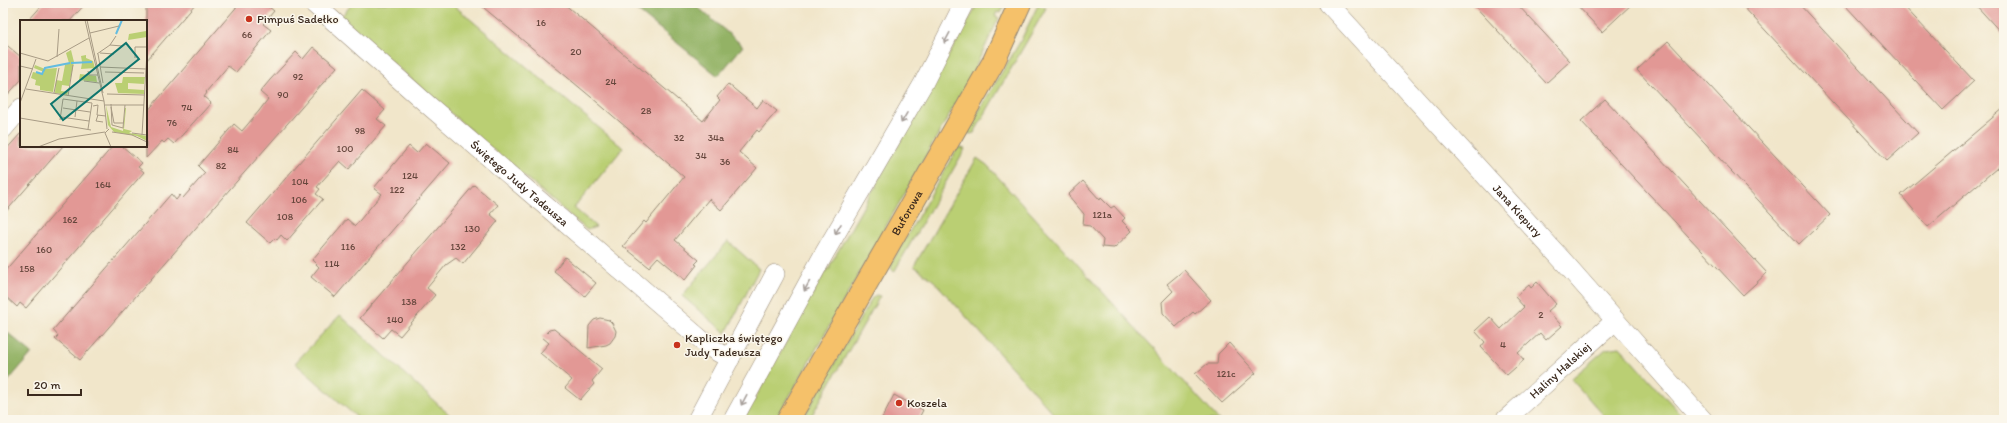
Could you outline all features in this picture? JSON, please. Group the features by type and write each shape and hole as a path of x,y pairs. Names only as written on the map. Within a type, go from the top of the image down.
{"main road":[{"name":"Buforowa","path":"788,420 994,61 1020,3"}],"street":[{"path":"733,420 825,252 923,84 964,3"},
{"name":"Jana Kiepury","path":"1328,3 1616,320 1704,420"},
{"name":"Świętego Judy Tadeusza","path":"322,6 711,348 730,359"},
{"path":"3,129 20,109"},
{"path":"697,420 775,274"},
{"name":"Haliny Halskiej","path":"1505,420 1616,320"}],"green space":[{"path":"353,3 451,3 623,148 574,208 596,227 587,230 340,18"},
{"path":"628,3 693,3 743,46 718,76"},
{"path":"978,3 1005,3 1001,13 997,12 995,16 999,18 970,78 776,420 743,420 817,286 828,268 830,269 830,265 874,188 877,187 875,185 914,118 917,117 916,115"},
{"path":"1038,5 1046,8 974,133 968,133 969,127 1020,42"},
{"path":"958,147 965,149 894,272 891,268 892,262"},
{"path":"977,158 987,165 1219,420 1059,420 934,281 914,266"},
{"path":"728,241 759,269 726,333 682,296"},
{"path":"876,295 880,296 809,420 802,420 872,298"},
{"path":"340,315 455,420 360,420 295,363"},
{"path":"3,329 32,353 3,387"},
{"path":"1620,347 1686,420 1608,420 1571,379 1606,349"}],"building":[{"path":"44,3 86,3 71,20 29,20"},
{"path":"146,3 196,3 147,60"},
{"path":"240,3 264,3 274,11 263,24 271,30 236,72 228,66 206,92 207,93 204,97 211,103 174,144 168,139 164,143 162,141 146,158 147,112"},
{"path":"478,3 563,3 703,121 720,100 717,97 728,84 757,108 763,100 777,111 759,132 757,130 739,152 757,168 721,210 709,199 675,240 699,260 695,264 697,265 685,280 658,257 649,267 623,246 644,221 646,223 684,177"},
{"path":"1472,3 1516,3 1570,61 1546,83"},
{"path":"1575,3 1633,3 1602,32"},
{"path":"1740,3 1798,3 1918,133 1887,161"},
{"path":"1843,3 1901,3 1974,81 1943,110"},
{"path":"1974,3 2004,3 2004,36"},
{"path":"1668,41 1830,215 1799,244 1637,70"},
{"path":"3,42 20,56 20,81 3,100"},
{"path":"313,47 337,67 80,360 55,339 58,336 53,330 171,194 176,200 180,195 183,198 205,173 198,166 234,124 242,131 268,99 260,92 270,80 296,52 303,59"},
{"path":"362,90 385,110 377,119 386,126 349,169 340,161 322,181 317,187 320,189 316,194 323,199 287,241 281,235 277,240 275,238 270,243 247,223"},
{"path":"1605,99 1767,273 1743,295 1581,121"},
{"path":"2004,108 2004,162 1928,227 1901,195"},
{"path":"20,134 20,147 62,147 3,215 3,153"},
{"path":"426,143 450,163 335,297 311,277 319,267 312,260 347,219 355,226 382,194 374,188 409,146 417,153"},
{"path":"112,147 123,147 142,163 138,167 144,172 26,308 20,303 17,307 3,294 3,273"},
{"path":"1083,181 1100,200 1101,198 1111,208 1114,206 1125,218 1122,221 1132,231 1114,248 1102,247 1103,240 1090,226 1083,225 1084,214 1068,195"},
{"path":"474,185 498,205 490,214 498,221 463,264 456,258 446,265 427,288 435,295 400,336 391,329 383,338 360,318"},
{"path":"565,257 596,283 585,296 554,271"},
{"path":"1184,270 1211,300 1195,314 1193,312 1176,327 1163,313 1162,302 1173,291 1167,284"},
{"path":"1537,282 1556,304 1548,311 1562,326 1546,340 1540,333 1518,353 1524,360 1507,375 1481,347 1485,342 1475,331 1490,317 1501,329 1524,307 1515,297 1529,285 1531,288"},
{"path":"600,318 609,320 612,323 616,331 615,336 610,343 606,345 588,348 589,326 594,320"},
{"path":"554,329 602,369 592,381 594,384 580,400 565,388 572,380 540,353 549,343 542,337 549,330"},
{"path":"1229,343 1256,373 1222,403 1195,374 1207,364 1217,364 1218,354"},
{"name":"Koszela","path":"894,395 923,410 918,420 881,420"}],"place":[{"name":"Pimpuś Sadełko","path":"249,19"},
{"name":"Kapliczka świętego Judy Tadeusza","path":"677,345"},
{"name":"Koszela","path":"899,403"}]}
